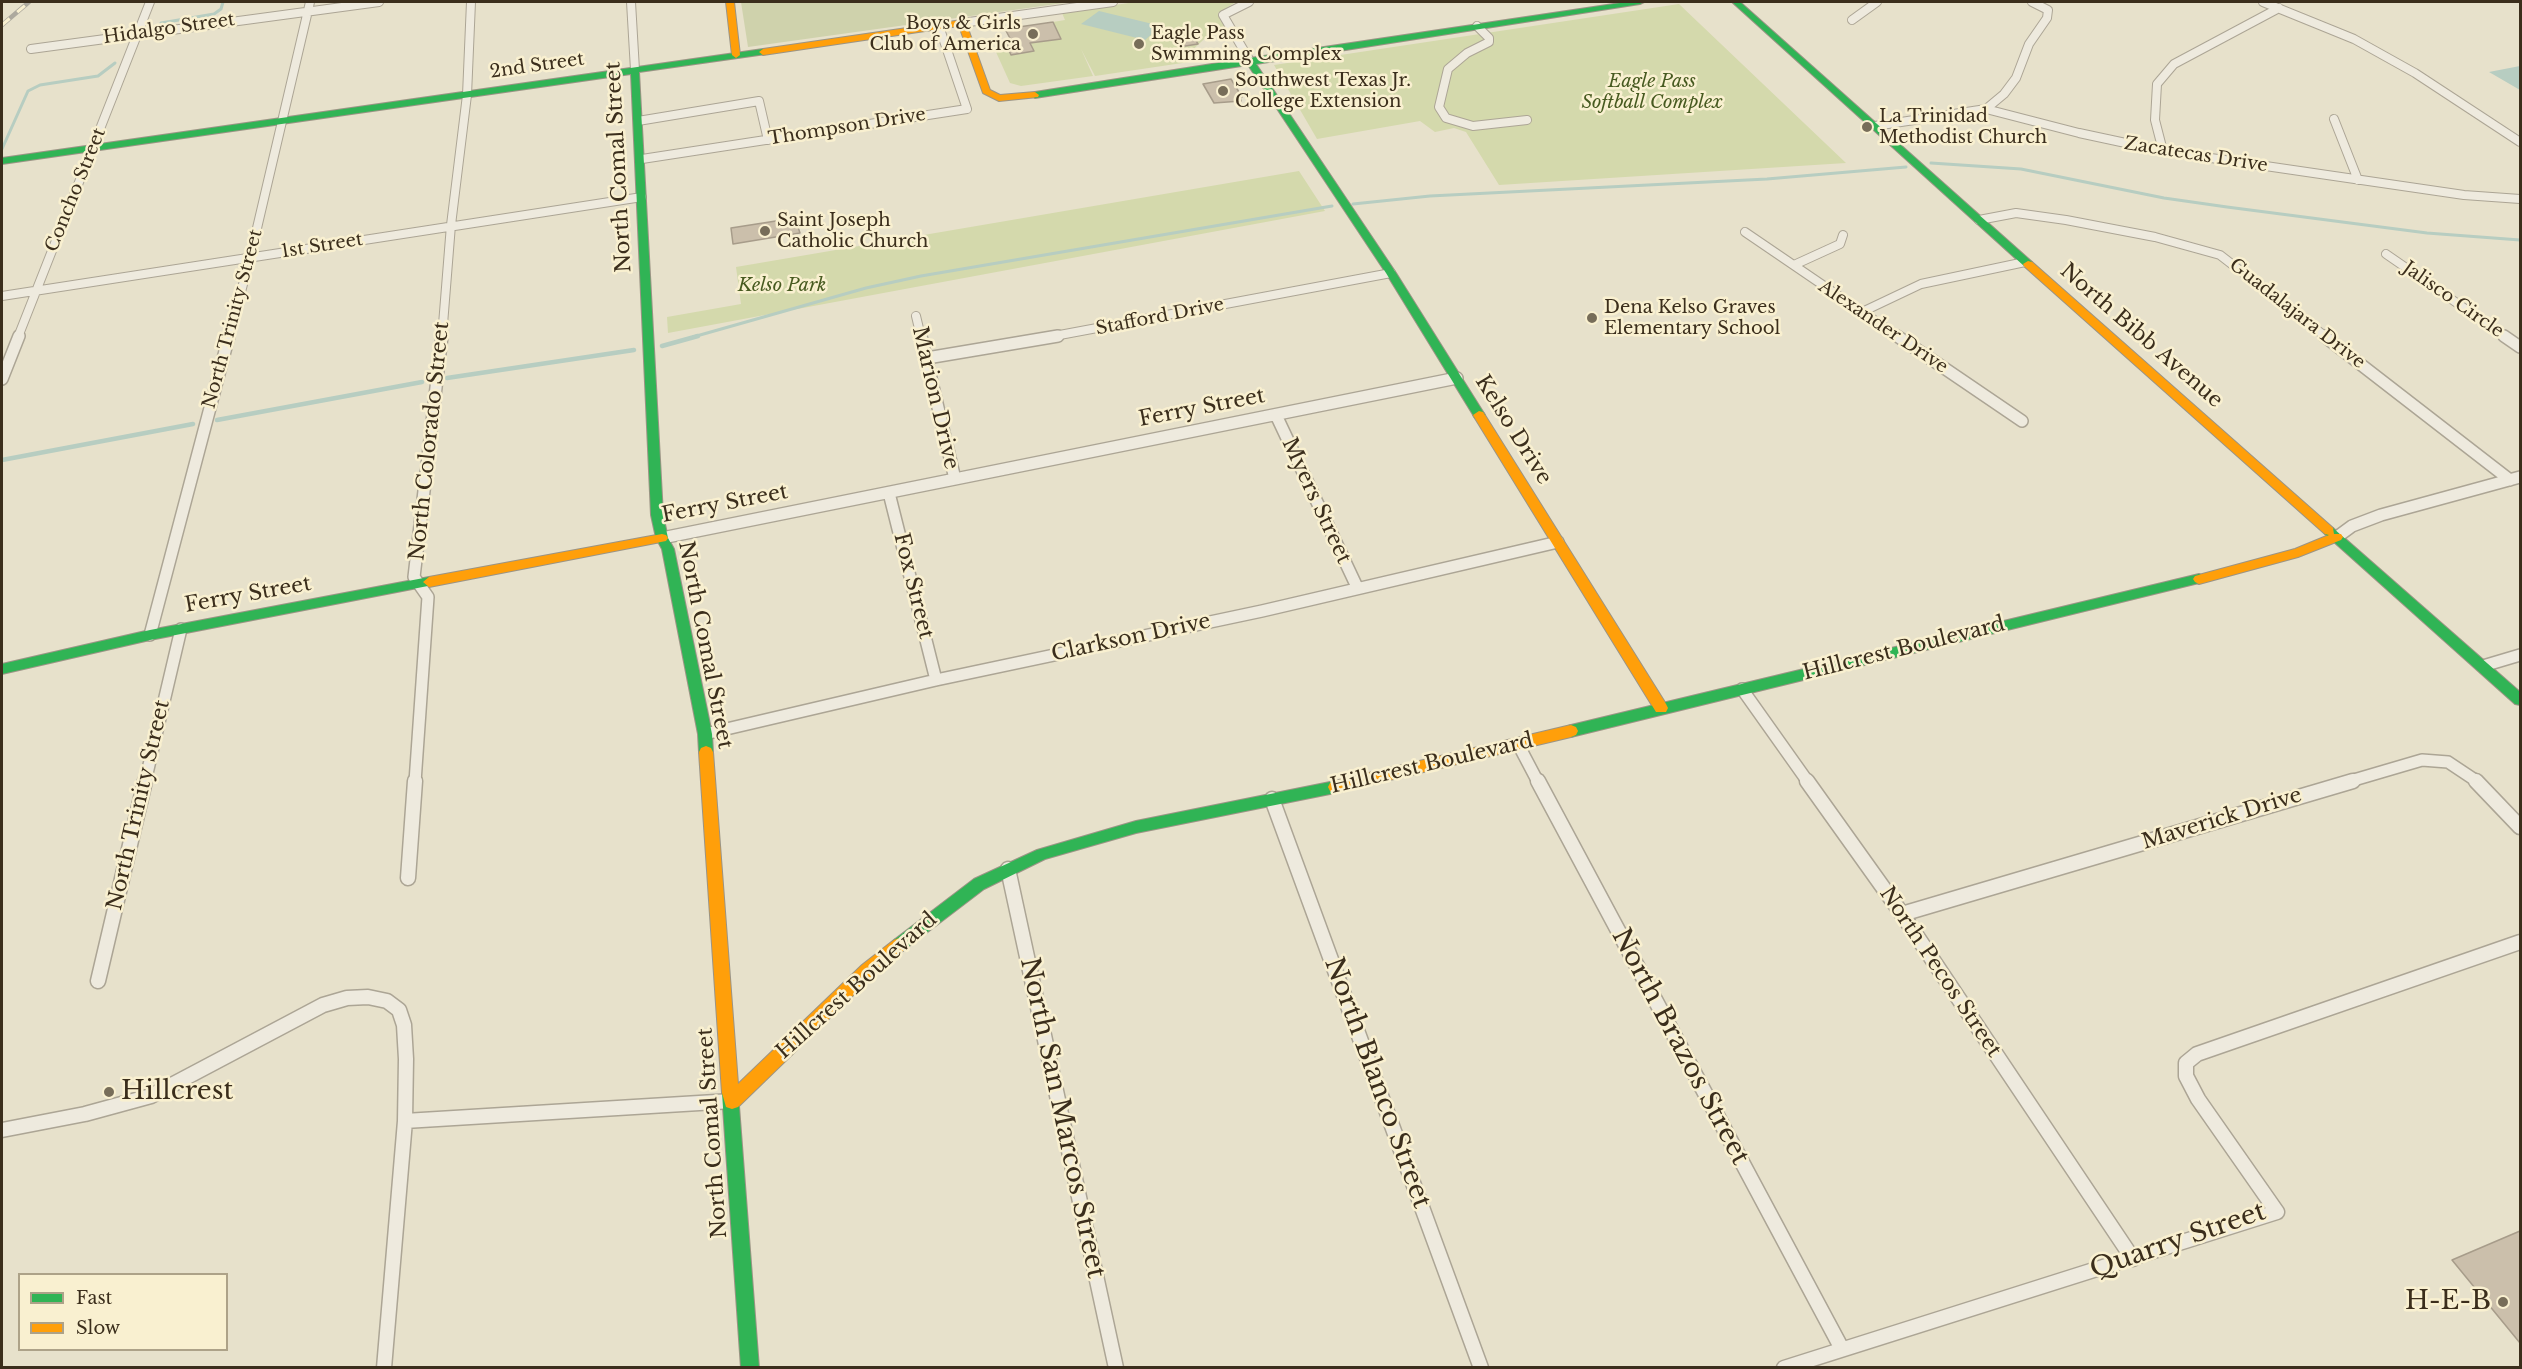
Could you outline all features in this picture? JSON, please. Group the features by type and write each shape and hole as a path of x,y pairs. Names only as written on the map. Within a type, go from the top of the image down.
{"street":[{"name":"Concho Street","path":"2,379 150,2"},
{"name":"Hidalgo Street","path":"31,48 309,6 380,2"},
{"name":"North Colorado Street","path":"408,878 428,597 414,577 439,378 451,225 467,95 471,2"},
{"name":"North Comal Street","path":"631,2 642,159 657,515 662,538 668,549 705,734 750,1368"},
{"path":"730,2 736,55"},
{"name":"2nd Street","path":"2,161 962,23 1069,5 1113,2"},
{"path":"1249,2 1223,15 1250,61"},
{"path":"962,23 986,91 999,98 1013,98 1640,2"},
{"name":"North Bibb Avenue","path":"1736,2 2025,262 2520,700"},
{"path":"1852,20 1877,2"},
{"path":"1986,109 2004,94 2016,78 2029,44 2047,18 2048,10 2032,2"},
{"path":"2263,2 2354,39 2415,74 2520,142"},
{"name":"North Trinity Street","path":"150,635 250,258 309,6"},
{"path":"2163,151 2155,120 2157,84 2174,64 2279,8"},
{"name":"Thompson Drive","path":"642,159 967,109 939,26"},
{"path":"1477,26 1489,38 1489,42 1467,53 1448,69 1439,107 1446,118 1473,126 1527,120"},
{"name":"Kelso Drive","path":"1250,61 1391,273 1660,708"},
{"path":"638,121 759,101 768,140"},
{"name":"Zacatecas Drive","path":"1875,126 1986,109 2079,134 2163,151 2463,195 2520,199"},
{"path":"2334,119 2358,180"},
{"name":"1st Street","path":"2,296 642,196"},
{"name":"Guadalajara Drive","path":"1979,220 2016,213 2066,220 2155,237 2220,255 2515,479"},
{"name":"Alexander Drive","path":"1745,232 2022,421"},
{"path":"1794,265 1840,244 1843,235"},
{"name":"Jalisco Circle","path":"2386,254 2520,347"},
{"path":"1862,312 1922,285 2025,262"},
{"name":"Stafford Drive","path":"927,358 1128,324 1391,273"},
{"name":"Marion Drive","path":"916,316 955,479"},
{"name":"Ferry Street","path":"2,669 150,635 420,586 1457,378"},
{"name":"Myers Street","path":"1275,415 1357,587"},
{"name":"Hillcrest Boulevard","path":"732,1101 876,963 942,910 979,884 1008,868 1042,854 1136,827 1379,778 2232,570 2298,553 2337,537 2352,526 2381,515 2515,479"},
{"name":"Fox Street","path":"889,493 936,680"},
{"name":"Clarkson Drive","path":"705,734 936,680 1262,611 1357,587 1558,542"},
{"name":"North Trinity Street","path":"98,981 181,629"},
{"path":"2483,666 2520,655"},
{"name":"North Pecos Street","path":"1742,689 1902,914 2133,1259"},
{"name":"North Brazos Street","path":"1518,744 1842,1349"},
{"name":"Maverick Drive","path":"1902,914 2422,760 2448,762 2475,779 2520,827"},
{"name":"North Blanco Street","path":"1272,800 1481,1368"},
{"name":"North San Marcos Street","path":"1008,868 1116,1368"},
{"name":"Quarry Street","path":"1784,1368 2277,1212 2198,1100 2186,1077 2186,1063 2197,1054 2520,942"},
{"path":"2,1130 85,1114 151,1096 322,1005 347,998 368,997 387,1001 399,1010 404,1024 405,1121 384,1368"},
{"path":"405,1121 732,1101"}],"green space":[{"path":"741,2 1071,2 748,47"},
{"name":"Eagle Pass Swimming Complex","path":"1135,2 1236,2 1218,13 1229,31 1214,30 1187,55 1189,62 1095,76 1081,49 1093,76 1021,86 1010,83 996,52 1033,50 1031,43 1061,39 1053,22 1065,20 1062,13"},
{"name":"Eagle Pass Softball Complex","path":"1679,4 1846,163 1499,185 1466,132 1454,128 1435,132 1420,121 1317,139 1274,65"},
{"name":"Kelso Park","path":"1299,171 1325,211 668,333 667,317 741,304 736,267"}],"shaded area":[{"path":"1099,11 1161,26 1145,40 1081,24"},
{"path":"2520,66 2520,90 2489,72"}],"building":[{"name":"Boys & Girls Club of America","path":"1053,22 1061,39 1030,43 1034,51 1011,55 1006,44 1012,42 1005,29"},
{"name":"Eagle Pass Swimming Complex","path":"1188,27 1198,44 1179,47 1174,30"},
{"name":"Southwest Texas Jr. College Extension","path":"1231,79 1242,97 1241,101 1214,103 1203,84"},
{"name":"Saint Joseph Catholic Church","path":"795,218 800,233 733,244 731,228"},
{"name":"H-E-B","path":"2520,1231 2520,1343 2452,1260"}],"waterway":[{"path":"161,23 214,14 221,9 223,2"},
{"path":"2,149 28,91 40,85 98,76 115,63"},
{"path":"1931,163 2021,169 2164,198 2227,207 2427,233 2520,240"},
{"path":"1353,204 1430,196 1767,179 1906,167"},
{"path":"693,337 866,288 921,276 1332,206"},
{"path":"662,346 698,336"},
{"path":"447,378 634,350"},
{"path":"217,420 422,382"},
{"path":"2,460 193,424"}],"railway":[{"path":"2,25 29,2"}],"traffic: fast":[{"path":"1035,95 1640,2"},
{"path":"1736,2 2028,264"},
{"path":"2,161 763,52"},
{"path":"1250,61 1391,273 1479,415"},
{"path":"635,70 657,515 662,538 668,549 705,734 706,752"},
{"path":"2329,531 2520,700"},
{"path":"1571,731 2199,579"},
{"path":"2,669 150,635 429,582"},
{"path":"899,945 979,884 1042,854 1136,827 1335,787"},
{"path":"730,1093 750,1368"}],"traffic: slow":[{"path":"730,2 736,55"},
{"path":"763,52 962,23 986,91 999,98 1035,95"},
{"path":"2028,264 2329,531"},
{"path":"1479,415 1661,708"},
{"path":"2199,579 2298,553 2337,537"},
{"path":"429,582 662,538"},
{"path":"1335,787 1571,731"},
{"path":"706,752 730,1093"},
{"path":"732,1101 868,970 899,945"}],"place":[{"name":"Boys & Girls Club of America","path":"1033,34"},
{"name":"Eagle Pass Swimming Complex","path":"1139,44"},
{"name":"Southwest Texas Jr. College Extension","path":"1223,91"},
{"name":"La Trinidad Methodist Church","path":"1867,127"},
{"name":"Saint Joseph Catholic Church","path":"765,231"},
{"name":"Dena Kelso Graves Elementary School","path":"1592,318"},
{"name":"Hillcrest","path":"109,1092"},
{"name":"H-E-B","path":"2503,1302"}]}
